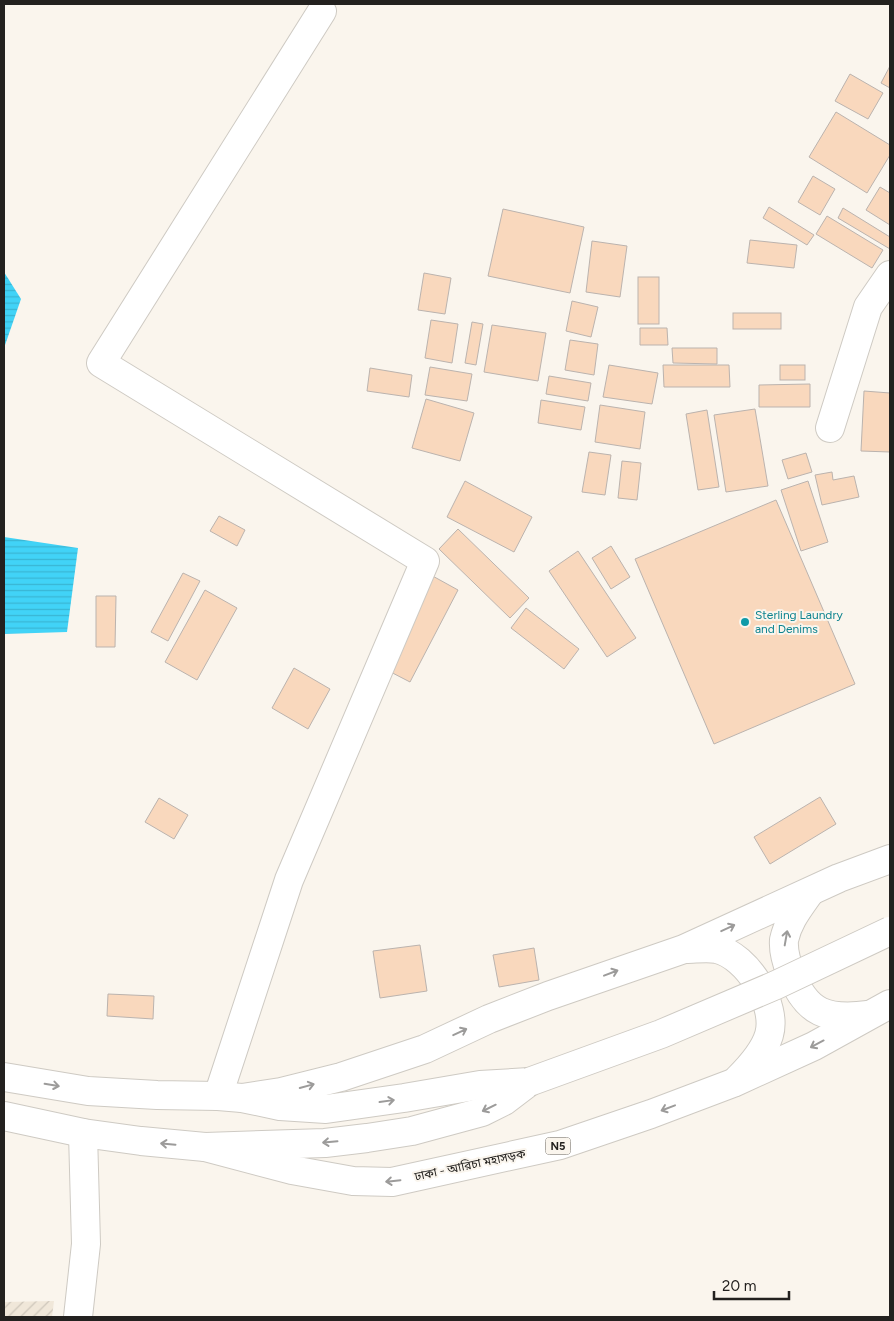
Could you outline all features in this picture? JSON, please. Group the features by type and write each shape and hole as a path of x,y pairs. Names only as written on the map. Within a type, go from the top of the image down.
{"main road":[{"path":"322,11 101,363 425,561 289,880 230,1097 281,1092 341,1077 425,1048 548,996 684,949 839,878 890,859"},
{"path":"830,428 868,307 890,276"},
{"path":"810,892 791,918 784,942 786,961 794,982 809,1005 826,1015 847,1018 880,1010"},
{"name":"N5","path":"4,1076 88,1090 157,1095 230,1097 280,1106 326,1109 480,1085 529,1082 661,1034 776,985 890,931"},
{"path":"684,949 717,949 735,958 749,971 762,993 771,1017 769,1036 753,1064 733,1083"},
{"name":"ঢাকা - আরিচা মহাসড়ক","path":"205,1147 292,1170 353,1181 392,1182 560,1145 651,1114 733,1083 814,1046 880,1010"},
{"name":"ঢাকা - আরিচা মহাসড়ক","path":"4,1116 83,1133 205,1147 325,1143 412,1131 482,1112 504,1101 529,1082"},
{"path":"78,1317 86,1244 83,1133"}],"shaded area":[{"path":"54,1301 52,1317 4,1317 4,1302"}],"water":[{"path":"4,272 21,299 4,348"},
{"path":"4,537 78,548 67,632 4,634"}],"building":[{"path":"890,66 890,88 881,83"},
{"path":"850,74 883,93 868,119 835,101"},
{"path":"836,112 890,145 890,155 867,193 809,157"},
{"path":"813,176 835,189 820,215 798,202"},
{"path":"880,187 890,193 890,225 866,210"},
{"path":"769,207 814,235 807,245 763,218"},
{"path":"843,208 890,237 890,249 838,218"},
{"path":"503,209 584,227 570,293 488,276"},
{"path":"827,216 883,250 872,268 816,234"},
{"path":"750,240 797,245 794,268 747,263"},
{"path":"592,241 627,246 620,297 586,292"},
{"path":"424,273 451,278 445,314 418,310"},
{"path":"638,277 659,277 659,324 638,324"},
{"path":"572,301 598,307 591,337 566,331"},
{"path":"733,313 781,313 781,329 733,329"},
{"path":"431,320 458,324 452,363 425,358"},
{"path":"472,322 483,324 476,365 465,363"},
{"path":"492,325 546,333 538,381 484,372"},
{"path":"640,328 667,328 668,345 640,345"},
{"path":"570,340 598,344 594,375 565,370"},
{"path":"672,348 717,348 717,364 673,363"},
{"path":"609,365 658,373 652,404 603,397"},
{"path":"663,365 729,365 730,387 664,387"},
{"path":"780,365 805,365 805,380 780,380"},
{"path":"430,367 472,374 467,401 425,395"},
{"path":"370,368 412,375 409,397 367,391"},
{"path":"549,376 591,383 588,401 546,394"},
{"path":"810,384 810,407 759,407 759,385"},
{"path":"864,391 890,393 890,452 861,451"},
{"path":"426,399 474,413 460,461 412,448"},
{"path":"541,400 585,407 581,430 538,423"},
{"path":"600,405 645,412 640,449 595,442"},
{"path":"755,409 768,486 726,492 714,415"},
{"path":"707,410 719,487 698,490 686,414"},
{"path":"589,452 611,455 605,495 582,492"},
{"path":"806,453 812,472 788,479 782,460"},
{"path":"622,461 641,463 637,500 618,498"},
{"path":"832,472 833,480 854,476 859,497 822,505 815,475"},
{"path":"465,481 532,517 514,552 447,517"},
{"path":"808,481 828,542 801,551 781,490"},
{"name":"Sterling Laundry and Denims","path":"776,500 855,684 714,744 635,559"},
{"path":"219,516 245,530 237,546 210,531"},
{"path":"458,529 529,598 510,618 439,549"},
{"path":"611,546 630,577 611,589 592,558"},
{"path":"578,551 636,638 607,657 549,571"},
{"path":"183,573 200,581 168,641 151,632"},
{"path":"429,574 458,590 410,682 381,667"},
{"path":"205,590 237,608 197,680 165,662"},
{"path":"96,596 116,596 115,647 96,647"},
{"path":"526,608 579,649 564,669 511,628"},
{"path":"294,668 330,689 308,729 272,708"},
{"path":"820,797 836,824 770,864 754,837"},
{"path":"159,798 188,815 174,839 145,822"},
{"path":"420,945 427,991 380,998 373,951"},
{"path":"534,948 539,980 499,987 493,955"},
{"path":"108,994 154,996 153,1019 107,1016"}],"place":[{"name":"Sterling Laundry and Denims","path":"745,622"}]}
